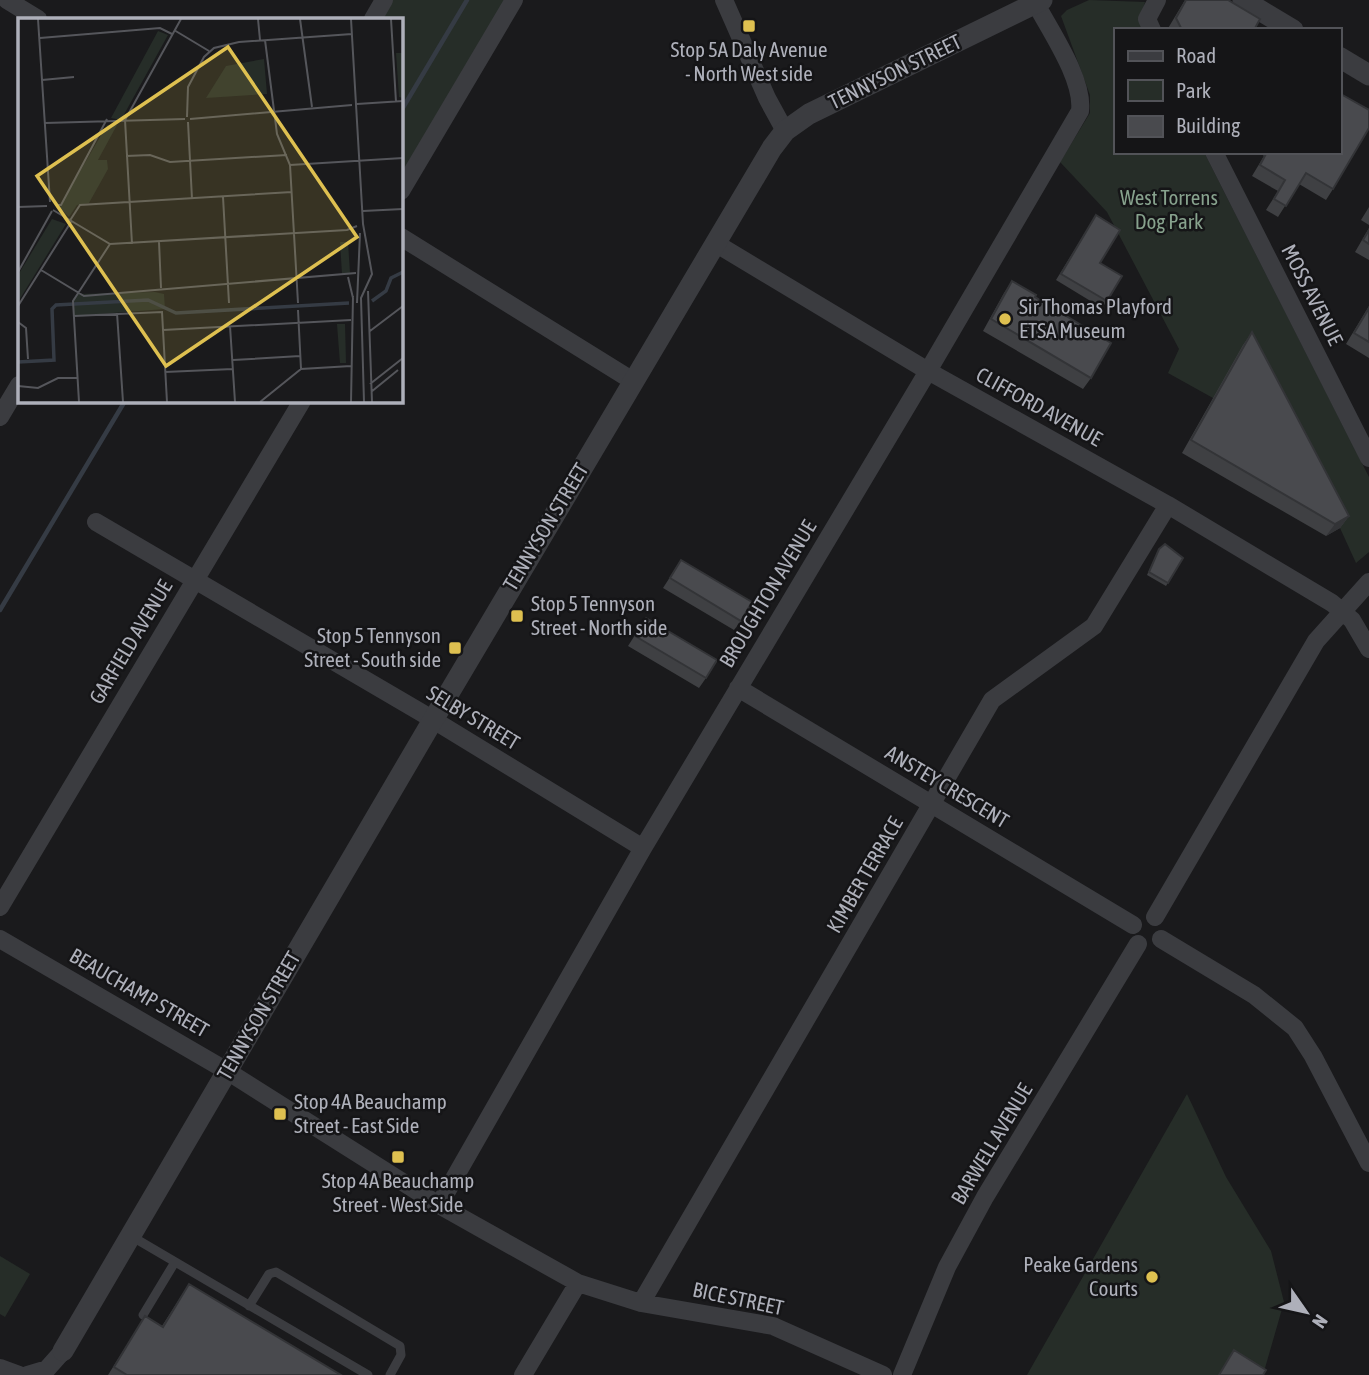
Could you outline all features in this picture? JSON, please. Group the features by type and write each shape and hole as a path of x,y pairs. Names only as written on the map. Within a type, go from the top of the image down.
{"street":[{"path":"7,0 36,18"},
{"path":"374,18 384,0"},
{"path":"402,189 514,0"},
{"path":"724,0 767,98 785,131"},
{"path":"1151,28 1147,19 1157,0"},
{"path":"1243,0 1290,28"},
{"name":"TENNYSON STREET","path":"53,1375 63,1351 433,720 715,243 785,131 810,114 1035,2"},
{"name":"BROUGHTON AVENUE","path":"439,1205 643,848 1080,111 1082,99 1078,84 1035,2"},
{"path":"1341,58 1369,75"},
{"name":"MOSS AVENUE","path":"1215,154 1369,458"},
{"path":"402,238 633,381"},
{"name":"CLIFFORD AVENUE","path":"715,243 928,371 1168,505 1332,603 1352,620 1369,649"},
{"path":"0,416 18,387"},
{"name":"GARFIELD AVENUE","path":"0,907 301,402"},
{"name":"KIMBER TERRACE","path":"641,1303 992,701 1094,626 1168,505"},
{"name":"SELBY STREET","path":"96,522 433,720 643,848"},
{"path":"1155,917 1317,641 1369,582"},
{"name":"ANSTEY CRESCENT","path":"738,688 1133,925"},
{"path":"1145,915 1155,917 1163,929 1161,939 1149,947 1138,944 1132,936 1133,925 1145,915"},
{"name":"BEAUCHAMP STREET","path":"0,939 227,1071 439,1205 578,1283"},
{"path":"1161,939 1254,995 1295,1028 1313,1056 1369,1163"},
{"name":"BARWELL AVENUE","path":"902,1375 947,1267 985,1197 1138,944"},
{"path":"523,1375 578,1283"},
{"name":"BICE STREET","path":"578,1283 641,1303 773,1326 883,1375"},
{"name":"TENNYSON STREET","path":"27,1375 47,1369 63,1351"},
{"path":"0,1368 19,1375"}],"lane":[{"path":"130,1236 368,1375"},
{"path":"143,1315 175,1262"},
{"path":"249,1306 269,1274 276,1272 400,1346 401,1356 390,1375"}],"green space":[{"path":"385,0 514,0 402,189 402,18 375,18"},
{"name":"West Torrens Dog Park","path":"1089,0 1145,2 1141,17 1143,28 1114,28 1114,154 1205,154 1369,477 1369,552 1356,563 1340,528 1213,398 1168,373 1179,349 1107,212 1060,162 1090,113 1090,95 1061,16 1067,10"},
{"name":"Peake Gardens Courts","path":"1187,1094 1226,1177 1271,1251 1284,1302 1263,1375 1027,1375"},
{"path":"0,1256 30,1274 5,1317 0,1314"}],"building":[{"path":"1186,0 1228,0 1260,19 1255,28 1181,28 1176,18"},
{"path":"1341,94 1369,110 1369,128 1333,189 1306,173 1286,206 1274,199 1285,180 1260,165 1266,154 1341,154"},
{"path":"1096,215 1120,230 1100,263 1122,276 1107,301 1061,274"},
{"path":"1369,230 1369,244 1363,240"},
{"path":"1012,281 1111,343 1091,378 991,319"},
{"path":"1369,308 1369,342 1354,333"},
{"path":"1252,332 1349,516 1335,524 1191,440"},
{"path":"1165,544 1183,558 1168,583 1149,572 1159,549"},
{"path":"681,560 752,602 741,621 670,578"},
{"path":"646,618 717,660 706,678 635,636"},
{"path":"189,1284 341,1375 127,1375 114,1367 145,1316 163,1327"},
{"path":"1234,1350 1266,1370 1263,1375 1219,1375"}],"waterway":[{"path":"402,109 467,0"},
{"path":"0,610 124,402"}],"place":[{"name":"Stop 5A Daly Avenue - North West side","path":"749,26"},
{"name":"Sir Thomas Playford ETSA Museum","path":"1005,319"},
{"name":"Stop 5 Tennyson Street - North side","path":"517,616"},
{"name":"Stop 5 Tennyson Street - South side","path":"455,648"},
{"name":"Stop 4A Beauchamp Street - East Side","path":"280,1114"},
{"name":"Stop 4A Beauchamp Street - West Side","path":"398,1157"},
{"name":"Peake Gardens Courts","path":"1152,1277"}]}
